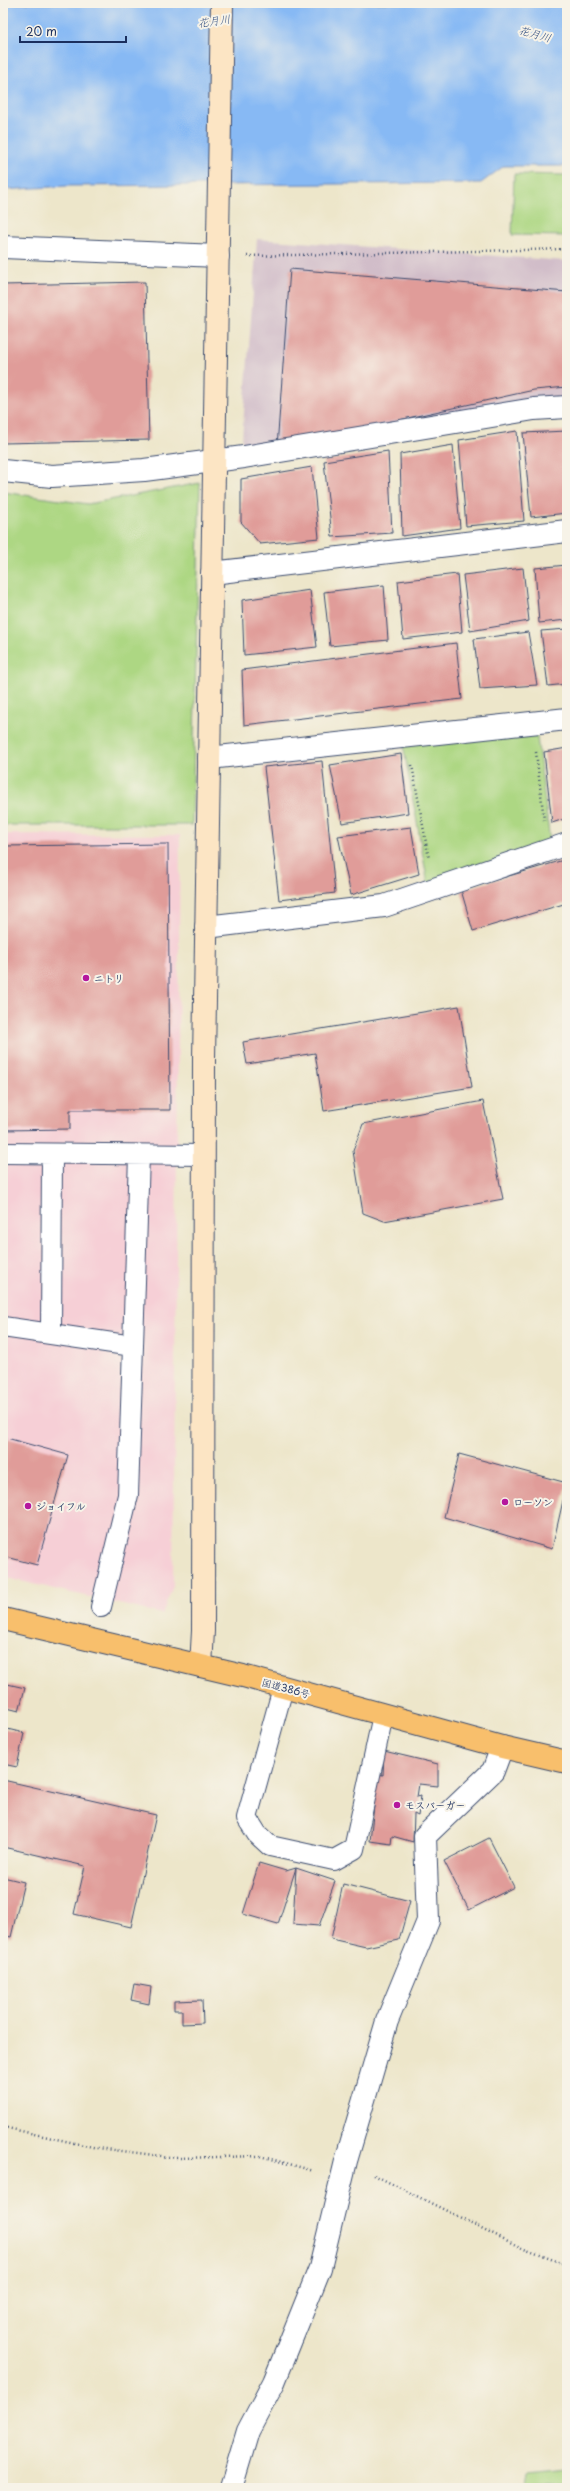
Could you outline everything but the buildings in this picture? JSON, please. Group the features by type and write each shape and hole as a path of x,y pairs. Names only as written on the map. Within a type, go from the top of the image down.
{"highway":[{"name":"国道386号","path":"3,1619 201,1666 502,1747 567,1762"}],"street":[{"path":"201,1666 203,1631 206,927 222,3"},
{"path":"3,247 218,250"},
{"path":"3,471 60,475 144,470 244,457 534,409 567,407"},
{"path":"212,573 567,531"},
{"path":"209,758 567,719"},
{"path":"206,927 384,906 558,847"},
{"path":"230,2488 248,2431 274,2382 320,2268 345,2170 387,2021 428,1921 425,1836 493,1771 502,1747"}],"lane":[{"path":"3,1153 204,1156"},
{"path":"51,1334 52,1154"},
{"path":"101,1607 128,1496 140,1155"},
{"path":"3,1327 133,1346"},
{"path":"283,1688 247,1818 257,1834 270,1846 334,1860 354,1849 383,1715"}],"path":[{"path":"218,250 567,249"},
{"path":"532,723 558,847"},
{"path":"407,737 434,889"},
{"path":"3,2127 97,2148 178,2158 260,2156 345,2170 567,2266"}],"shaded area":[{"path":"257,239 567,261 567,403 241,453"},
{"path":"3,834 180,835 173,1586 162,1614 3,1577"}],"green space":[{"path":"514,174 567,175 567,236 512,235"},
{"path":"200,483 192,825 3,825 3,492 88,504"},
{"path":"536,729 550,842 428,884 403,744"},
{"path":"567,2472 567,2488 523,2488 525,2476"}],"water":[{"name":"花月川","path":"3,3 567,3 567,166 504,166 481,183 67,186 3,190"}],"place":[{"name":"ニトリ","path":"86,978"},
{"name":"ローソン","path":"505,1502"},
{"name":"ジョイフル","path":"28,1506"},
{"name":"モスバーガー","path":"397,1805"}]}
